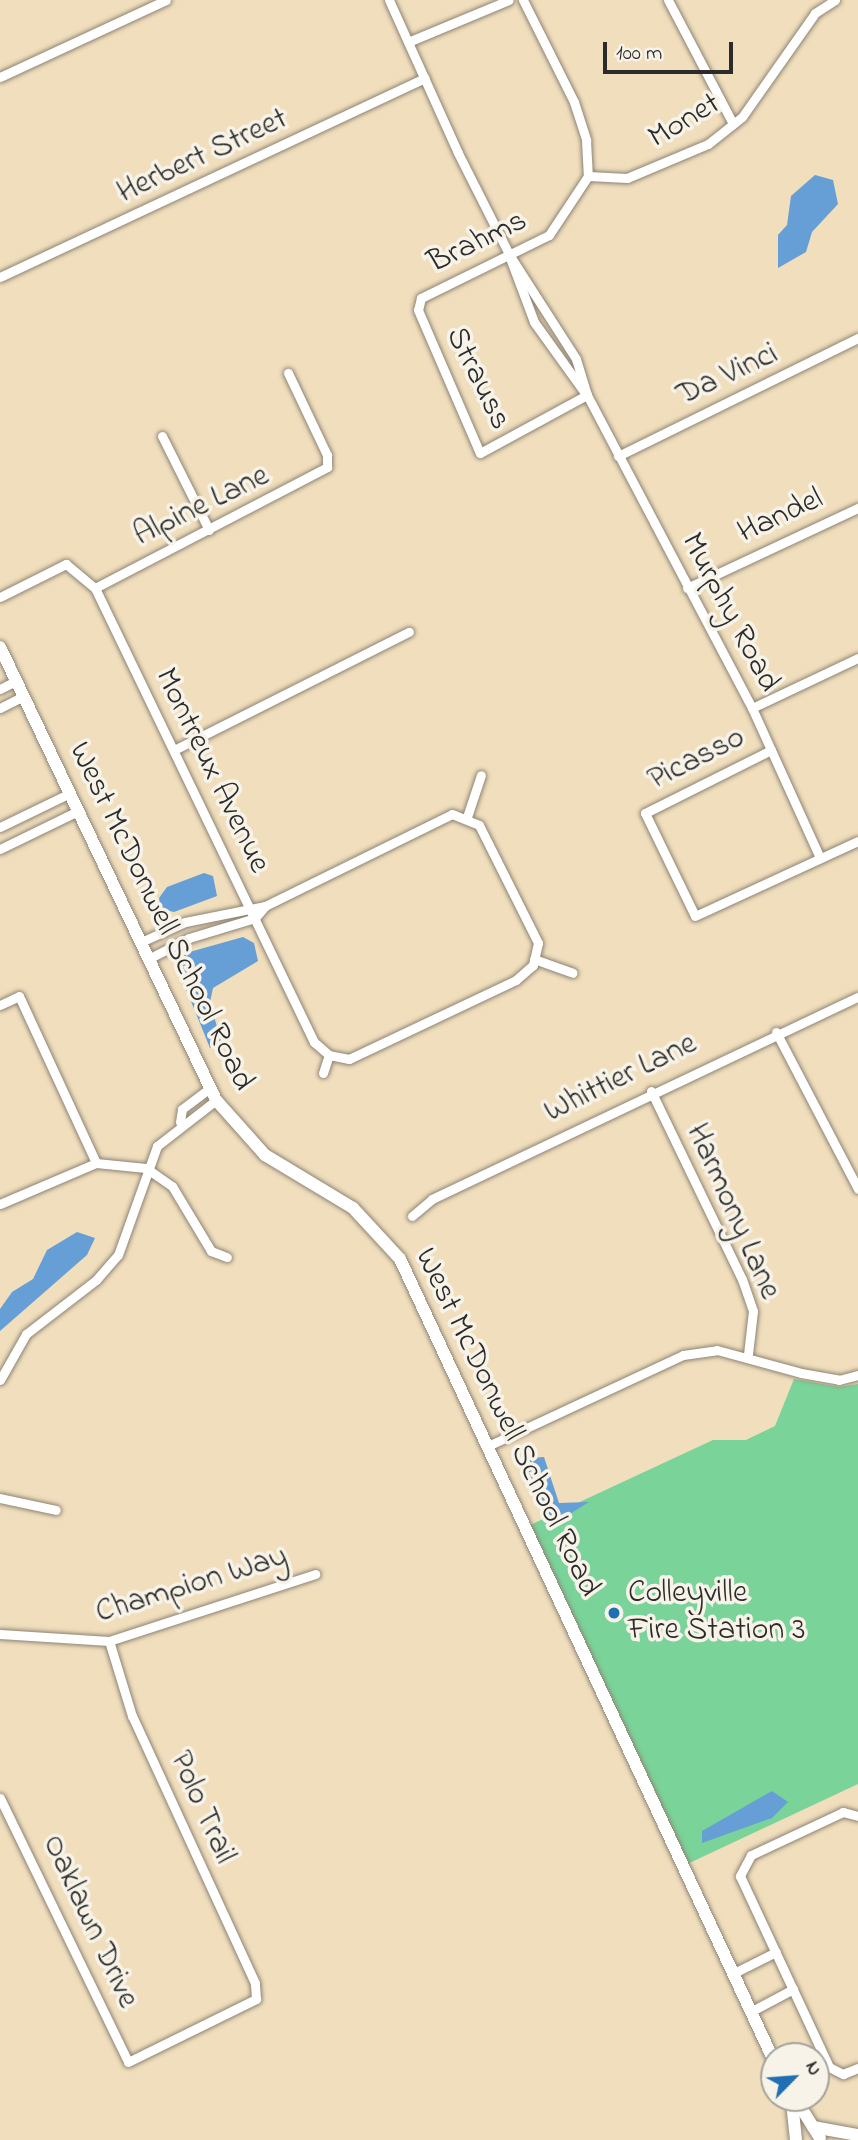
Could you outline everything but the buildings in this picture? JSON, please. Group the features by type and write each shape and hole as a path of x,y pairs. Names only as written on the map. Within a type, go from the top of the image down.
{"main road":[{"name":"West McDonwell School Road","path":"0,647 212,1094 265,1155 336,1195 392,1246 490,1445 765,2042"},
{"path":"794,2112 797,2140 819,2135 858,2136"},
{"path":"803,2112 819,2135"},
{"path":"847,2140 858,2136"}],"street":[{"path":"0,77 166,0"},
{"name":"Murphy Road","path":"389,0 510,256 534,322 587,395 752,708 820,858"},
{"path":"408,41 509,0"},
{"path":"523,0 574,102 586,140 588,176"},
{"path":"668,0 733,124"},
{"name":"Monet","path":"588,176 627,178 666,166 733,124 815,13 835,0"},
{"name":"Herbert Street","path":"0,277 425,78"},
{"name":"Brahms","path":"421,298 549,235 588,176"},
{"name":"Murphy Road","path":"510,256 576,359 587,395"},
{"name":"Strauss","path":"421,298 418,310 480,453 587,395"},
{"name":"Da Vinci","path":"618,456 858,338"},
{"name":"Alpine Lane","path":"95,588 327,467 327,455 288,373"},
{"path":"162,436 209,530"},
{"name":"Handel","path":"687,588 858,508"},
{"name":"Montreux Avenue","path":"0,597 66,564 95,588 314,1042 329,1055"},
{"path":"174,750 409,632"},
{"path":"752,708 858,658"},
{"path":"0,689 16,681"},
{"path":"0,708 24,696"},
{"name":"Picasso","path":"771,750 645,813 695,916 820,858"},
{"path":"467,817 481,775"},
{"path":"0,827 70,793"},
{"path":"35,810 43,828"},
{"path":"0,849 78,811"},
{"path":"148,959 255,918 265,906 452,814 467,817 479,825 538,943 534,959 516,980 349,1059 329,1055 323,1073"},
{"path":"820,858 858,841"},
{"path":"141,942 249,906 265,906"},
{"path":"534,959 573,972"},
{"path":"0,1005 19,996 96,1163"},
{"name":"Whittier Lane","path":"412,1216 432,1199 651,1091 858,997"},
{"path":"776,1032 858,1189"},
{"name":"Harmony Lane","path":"651,1091 742,1279 753,1311 748,1354"},
{"path":"0,1380 26,1334 96,1280 118,1255 146,1168 180,1122 182,1109 212,1094"},
{"path":"0,1204 96,1163 146,1168 172,1186 211,1251 227,1257"},
{"path":"490,1445 684,1354 748,1354 801,1373 839,1380 858,1376"},
{"path":"0,1498 56,1510"},
{"name":"Champion Way","path":"0,1634 109,1642 315,1574"},
{"name":"Polo Trail","path":"109,1642 132,1716 257,1992 250,2004 135,2062"},
{"name":"Oaklawn Drive","path":"0,1798 120,2047 135,2062"},
{"path":"855,1814 751,1855 740,1869 829,2067 843,2074 858,2068"},
{"path":"732,1974 776,1952"},
{"path":"750,2012 793,1989"}],"green space":[{"path":"794,1379 839,1387 858,1384 858,1784 683,1866 528,1526 713,1440 746,1440 775,1426"}],"water":[{"path":"815,175 833,180 838,204 812,232 806,252 778,268 778,235 787,225 791,196"},
{"path":"204,873 213,876 217,896 174,912 161,909 159,898 167,887"},
{"path":"243,937 254,943 258,961 213,988 210,1002 221,1041 210,1048 177,967 186,953"},
{"path":"77,1232 95,1238 87,1255 0,1331 0,1309 12,1292 33,1279 47,1250"},
{"path":"544,1457 559,1503 589,1502 557,1522 546,1516 526,1467 529,1458"},
{"path":"772,1791 788,1802 772,1818 702,1843 702,1831"}],"place":[{"name":"Colleyville Fire Station 3","path":"614,1613"}]}
